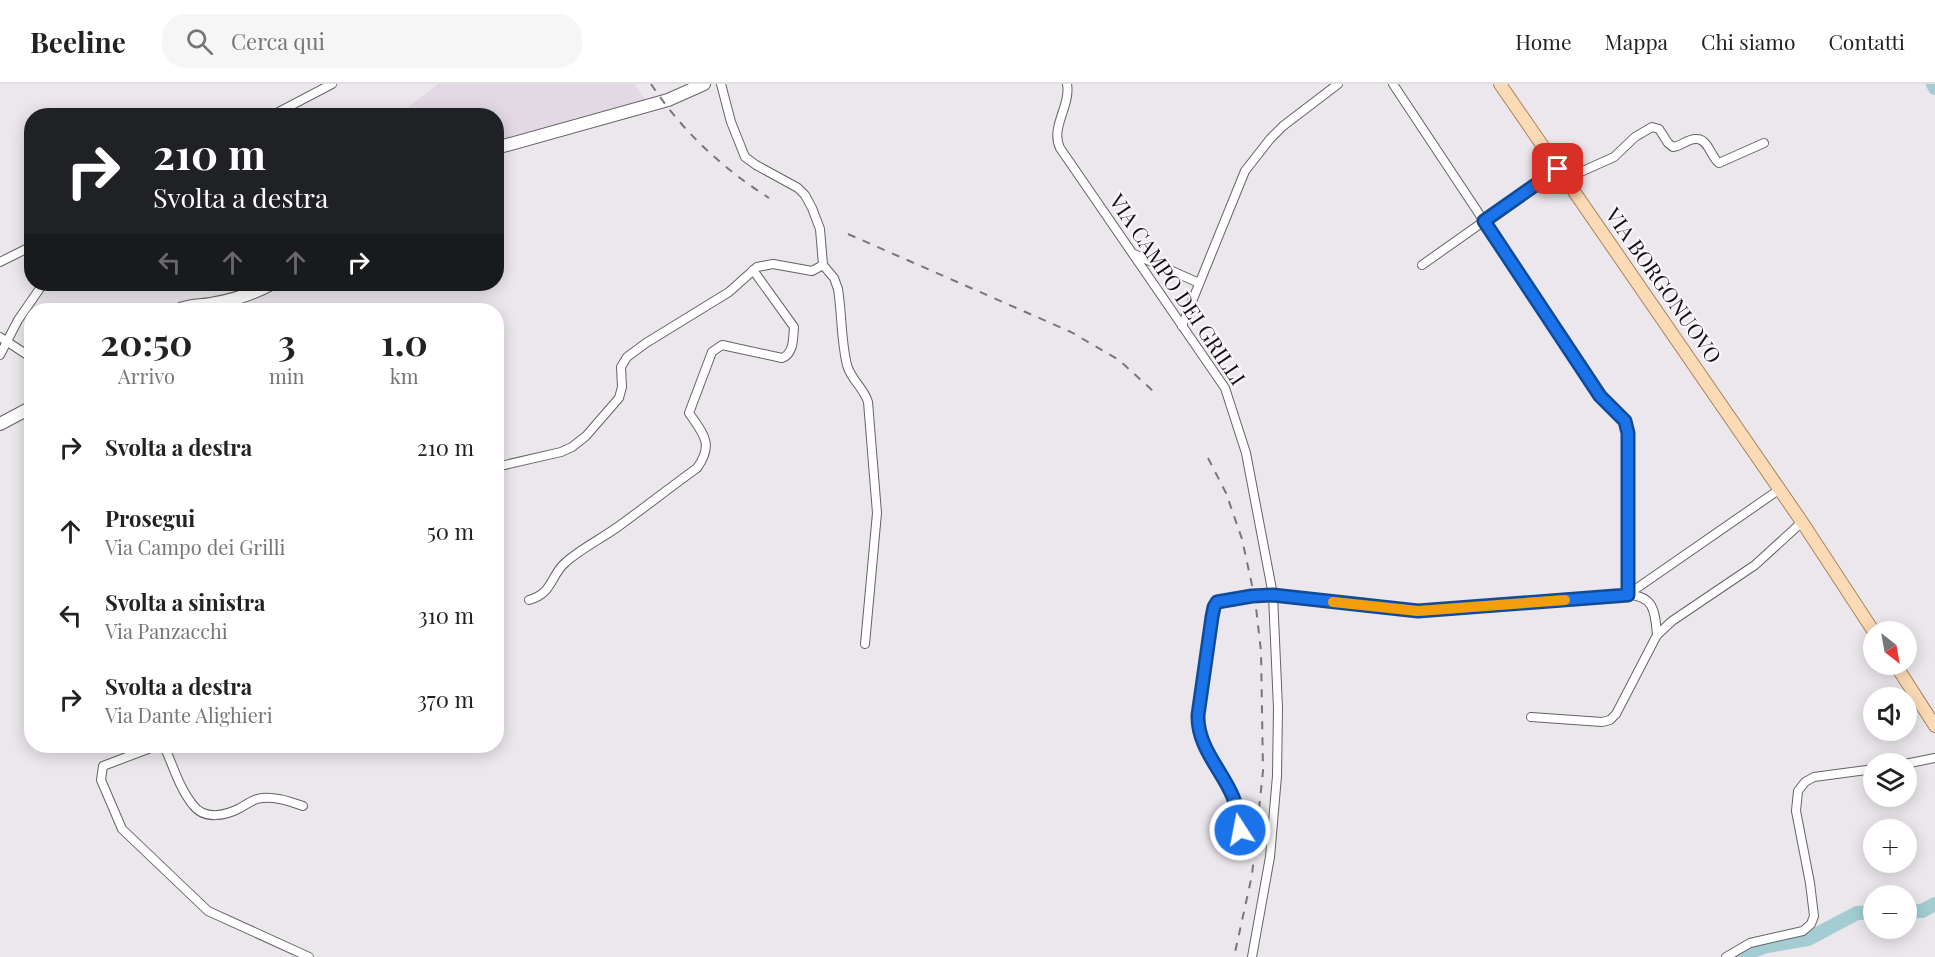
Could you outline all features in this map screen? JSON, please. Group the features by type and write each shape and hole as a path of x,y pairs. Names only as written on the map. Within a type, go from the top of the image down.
{"main road":[{"name":"VIA BORGONUOVO","path":"1500,84 1780,489 1867,621"},
{"path":"1902,675 1935,726"}],"street":[{"path":"286,108 332,84"},
{"path":"504,146 668,100 704,84"},
{"path":"721,84 733,129 745,157 800,190 812,208 820,229 823,265 832,275 838,289 848,368 865,393 870,412 877,513 865,644"},
{"name":"VIA CAMPO DEI GRILLI","path":"1067,84 1067,95 1056,135 1057,143 1225,388 1250,468 1273,595 1278,708 1277,783 1270,857 1252,957"},
{"path":"1182,326 1245,171 1283,126 1338,84"},
{"path":"1393,84 1600,396 1626,424 1628,433 1628,595"},
{"path":"1422,265 1484,221 1562,174 1614,157 1635,137 1652,127 1659,129 1673,147 1693,139 1701,139 1719,163 1764,143"},
{"path":"0,262 24,250"},
{"path":"1132,253 1199,283"},
{"path":"504,465 561,452 572,447 586,436 619,398 621,367 627,357 729,292 759,266 767,264 793,266 812,271 823,265"},
{"path":"529,600 536,598 546,590 553,582 557,571 566,562 697,468 707,448 690,413 690,407 700,387 712,352 718,346 782,358 789,353 794,327 753,270"},
{"path":"218,303 248,296 258,291"},
{"path":"0,355 3,338 24,311"},
{"path":"3,338 24,352"},
{"path":"0,424 24,411"},
{"path":"1628,595 1780,489"},
{"path":"1531,717 1602,722 1610,720 1616,714 1657,635 1672,621 1755,565 1802,522"},
{"path":"1237,849 1240,828 1234,800 1201,736 1197,722 1215,605 1221,600 1273,595 1418,611 1628,595 1640,596 1650,604 1655,614 1657,635"},
{"path":"137,753 103,766 101,780 122,829 208,911 309,957"},
{"path":"167,753 186,796 202,813 219,815 238,809 257,799 267,798 291,801 303,806"},
{"path":"1917,762 1935,758"},
{"path":"1726,957 1750,943 1803,931 1811,924 1814,916 1796,811 1798,791 1805,782 1814,777 1863,770"}],"shaded area":[{"path":"438,84 635,84 647,102 504,143 504,108 407,108"}],"waterway":[{"path":"1933,84 1935,88"},
{"path":"1917,911 1922,911 1935,904"},
{"path":"1736,957 1767,946 1808,939 1857,913 1863,913"}],"railway":[{"path":"651,84 676,117 704,147 735,174 769,198"},
{"path":"848,234 1071,332 1119,360 1153,391"},
{"path":"1208,458 1226,493 1242,539 1255,599 1261,651 1263,771 1252,875 1234,957"}],"slow traffic":[{"path":"1333,602 1418,611 1565,600"}],"route":[{"path":"1240,830 1233,797 1208,751 1198,724 1212,617 1217,602 1273,595 1418,611 1628,595 1628,433 1626,424 1600,396 1484,221 1558,169"}]}
